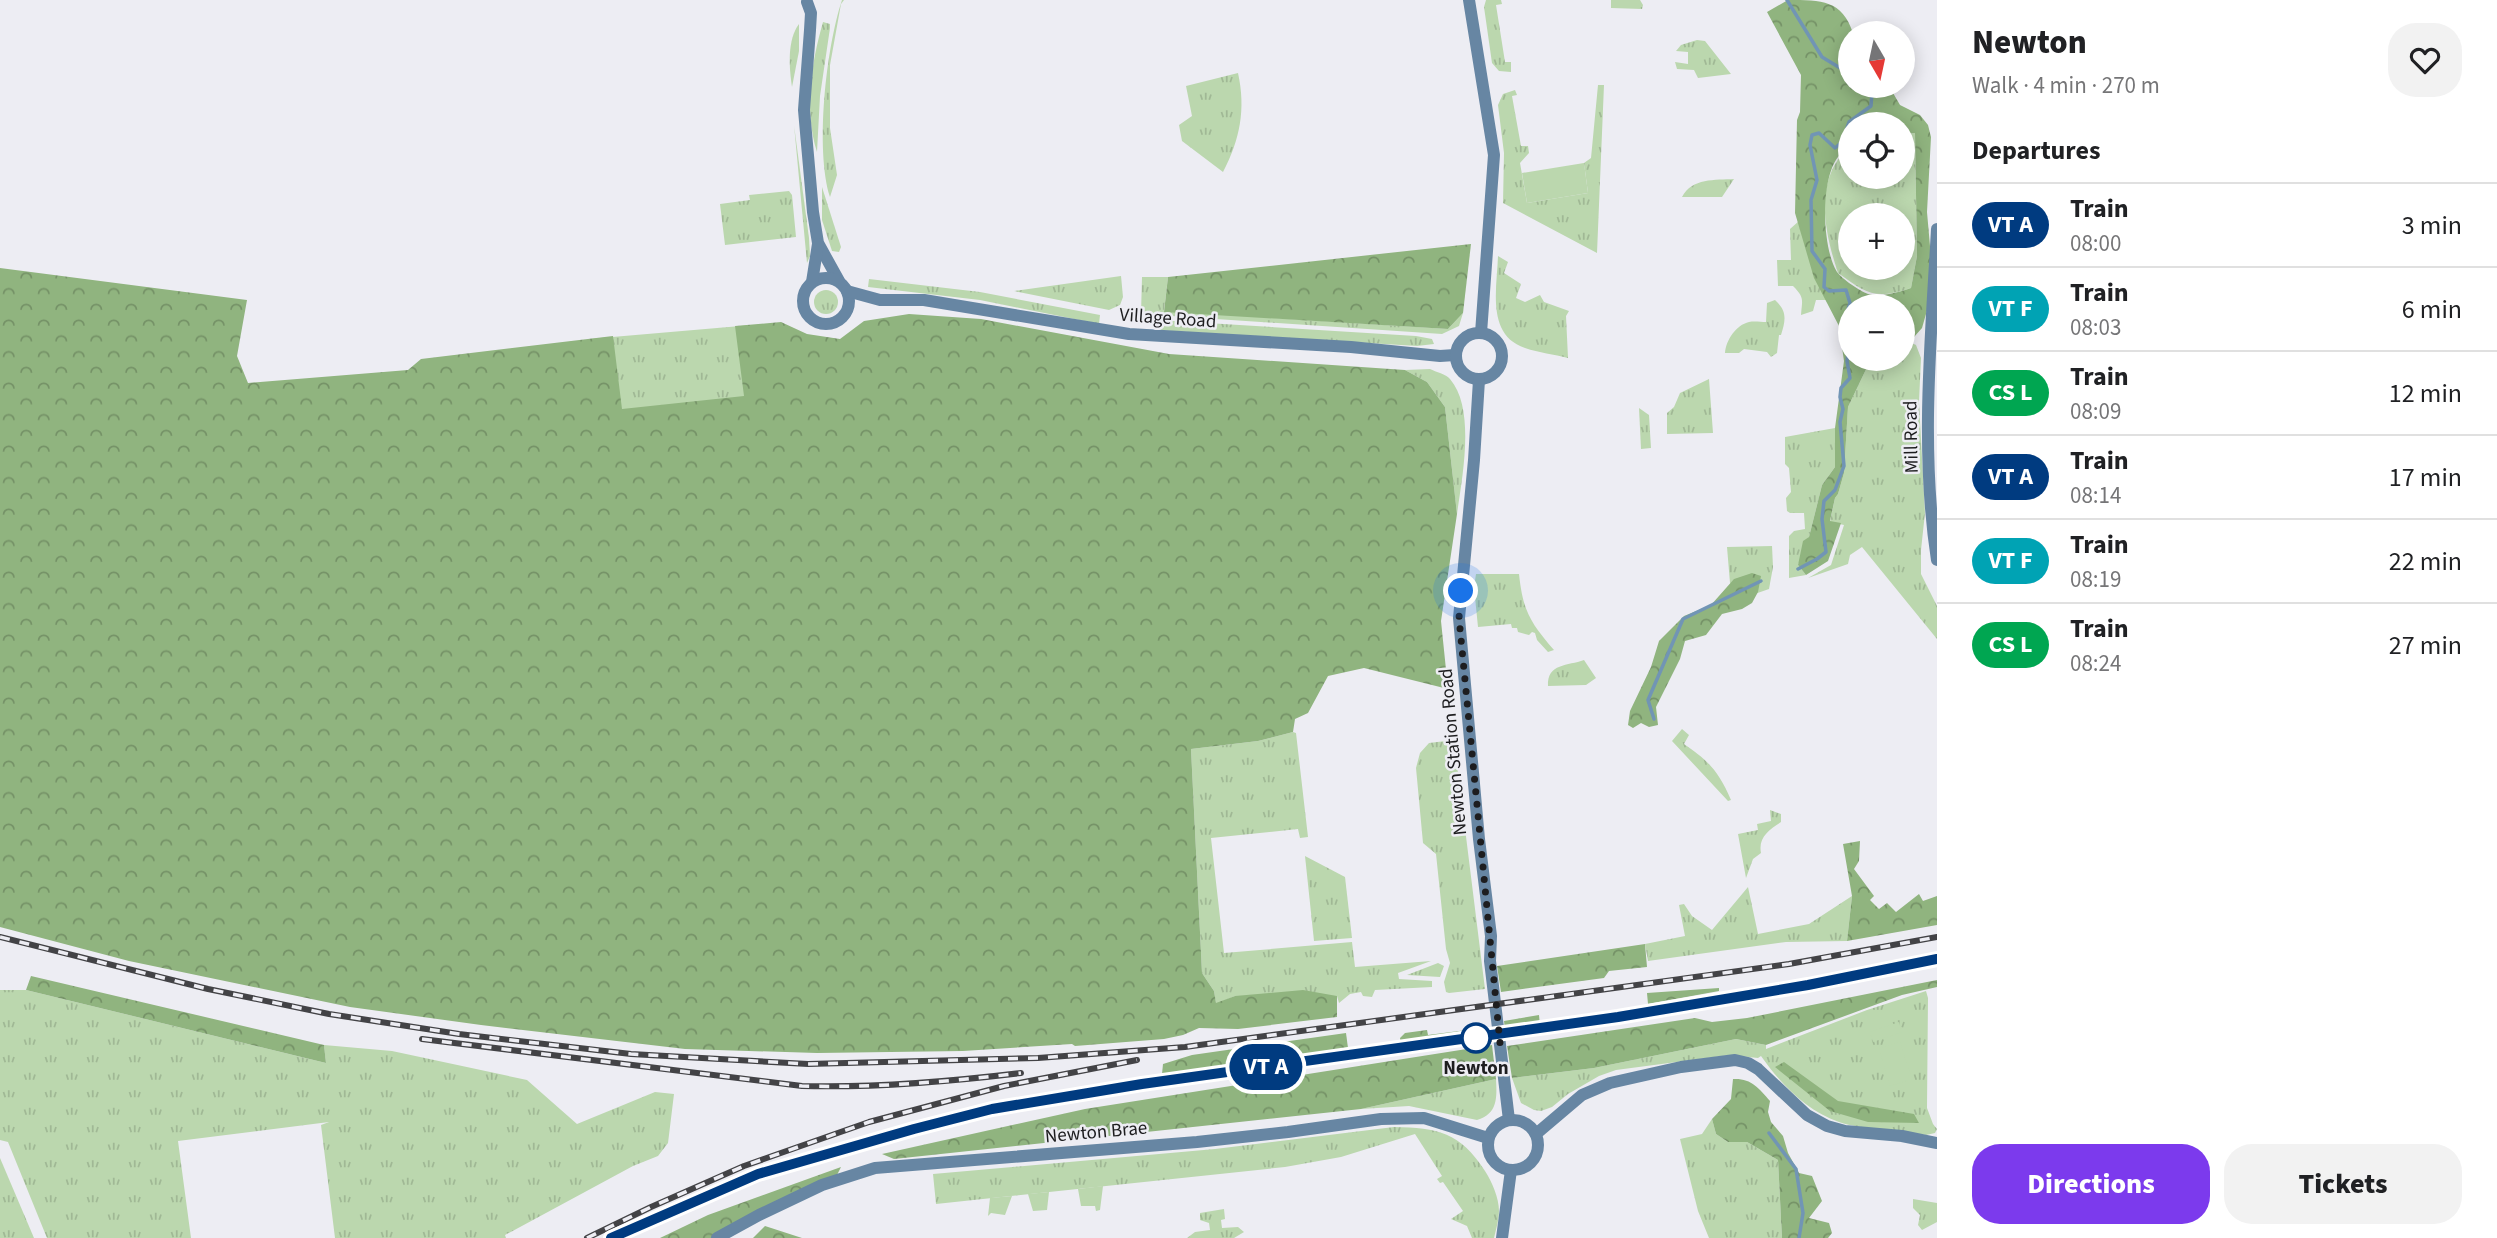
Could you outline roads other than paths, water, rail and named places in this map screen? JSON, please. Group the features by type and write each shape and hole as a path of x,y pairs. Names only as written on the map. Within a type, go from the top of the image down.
{"street":[{"path":"1469,0 1494,155 1481,333"},
{"path":"808,1 811,13 804,138 818,243 812,282 804,294 803,305 812,320 818,324 832,324 848,311 850,301 818,243"},
{"name":"Mill Road","path":"1937,229 1926,428 1937,560"},
{"path":"812,282 830,278 843,286"},
{"name":"Village Road","path":"843,286 880,300"},
{"name":"Village Road","path":"848,311 880,300 924,300 1129,334 1455,355"},
{"path":"1481,333 1493,338 1503,355 1502,363 1493,376 1479,380 1471,379 1459,369 1455,355 1464,338 1481,333"},
{"name":"Newton Station Road","path":"1479,380 1459,618 1490,936 1490,961 1509,1120"},
{"path":"1536,1134 1583,1095 1610,1083 1681,1067 1735,1060 1758,1069 1807,1115 1827,1126 1845,1131 1902,1136 1937,1143"},
{"name":"Newton Brae","path":"717,1238 822,1185 875,1168 1210,1141 1381,1119 1424,1118 1488,1138"},
{"path":"1509,1120 1526,1123 1536,1134 1538,1147 1535,1157 1520,1169 1501,1167 1493,1160 1488,1150 1488,1138 1499,1123 1509,1120"},
{"path":"1502,1238 1511,1170"}],"waterway":[{"path":"1787,0 1822,57 1838,67"},
{"path":"1847,294 1846,290 1829,291 1824,287 1825,269 1812,251 1811,200 1817,180 1810,145 1812,135 1819,133 1835,148 1842,142 1849,122 1871,106 1872,98"},
{"path":"1798,569 1826,552 1822,519 1824,501 1835,490 1844,466 1840,422 1843,409 1840,397 1841,388 1850,378 1849,371"},
{"path":"1654,719 1648,700 1683,619 1761,581"},
{"path":"1769,1133 1796,1169 1803,1213 1799,1238"}],"railway":[{"path":"0,937 208,989 329,1014 459,1034 631,1054 808,1064 1038,1058 1185,1047 1789,964 1937,937"},
{"path":"611,1238 758,1174 992,1109 1141,1084 1618,1017 1937,959"},
{"path":"422,1039 802,1086 911,1084 1021,1073"},
{"path":"587,1238 744,1166 869,1122 1004,1086 1137,1060"}],"train":[{"path":"611,1238 758,1174 951,1118 992,1109 1142,1084 1618,1017 1808,985 1937,959"}],"place":[{"name":"Newton","path":"1476,1038"}]}
